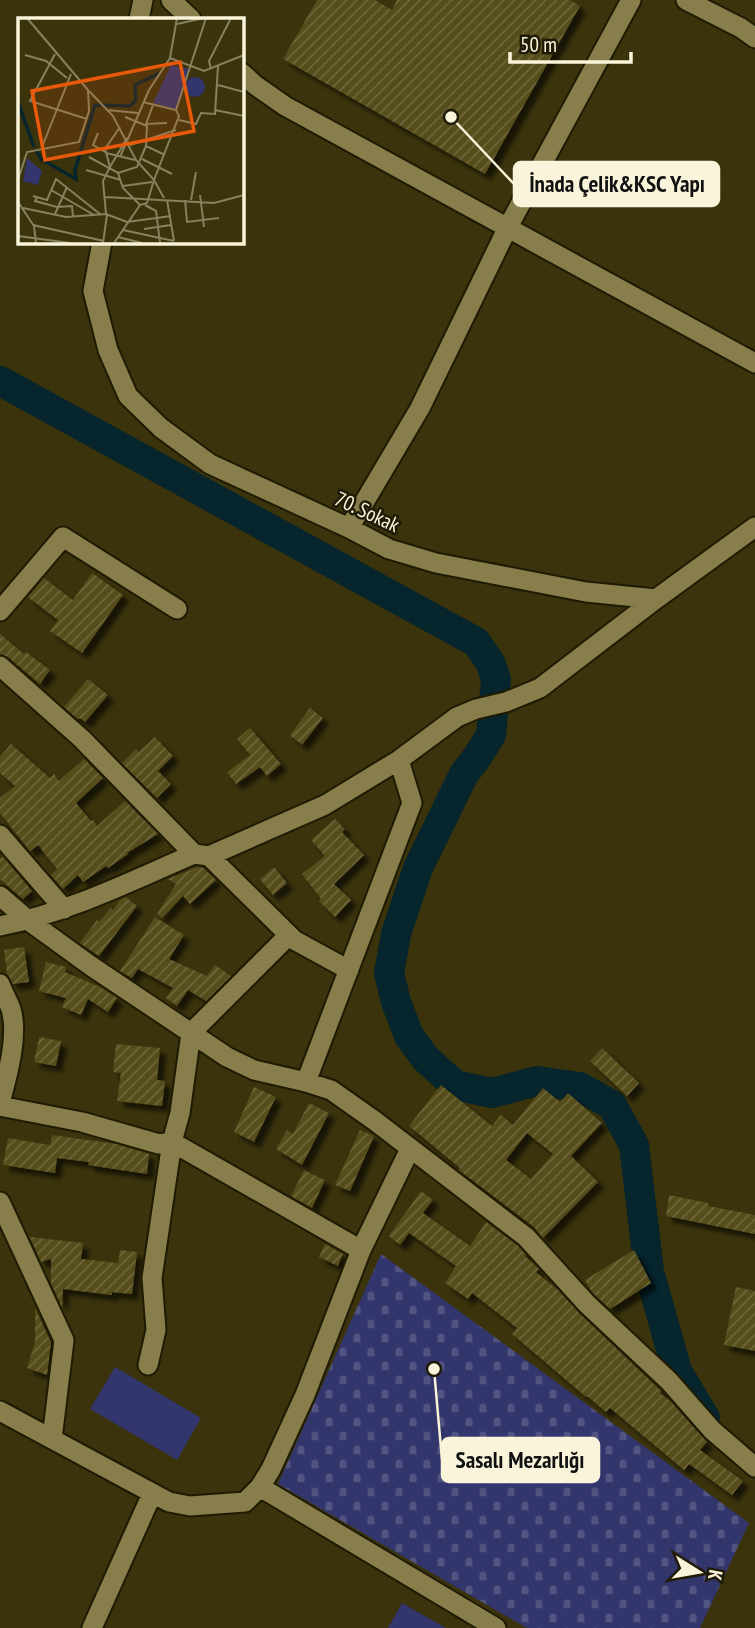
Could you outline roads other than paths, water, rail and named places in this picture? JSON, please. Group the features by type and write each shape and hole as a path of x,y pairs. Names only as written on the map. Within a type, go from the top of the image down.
{"street":[{"path":"139,18 143,0"},
{"path":"171,0 190,18"},
{"path":"349,528 420,408 508,227 631,0"},
{"path":"686,0 755,38"},
{"path":"243,74 285,107 755,363"},
{"name":"70. Sokak","path":"102,243 93,291 108,350 128,396 161,428 210,464 389,549 436,563 586,592 656,599"},
{"path":"0,926 64,909 325,805 398,760 457,717 540,688 755,527"},
{"path":"0,611 62,537 177,609"},
{"path":"0,666 82,739 201,855 294,940 349,970"},
{"path":"306,1082 412,803 398,760"},
{"path":"0,835 64,909"},
{"path":"0,896 105,975 227,1057 254,1070 331,1090 375,1121 526,1237 587,1304 669,1381 712,1430 755,1467"},
{"path":"148,1365 156,1330 152,1278 191,1033 289,935"},
{"path":"0,984 12,1011 13,1038 9,1070 0,1105 82,1122 159,1144 172,1142 361,1250"},
{"path":"0,1411 169,1502 190,1506 245,1502 260,1487 271,1469 305,1395 361,1250 410,1149"},
{"path":"0,1202 64,1340 52,1439"},
{"path":"260,1487 496,1628"},
{"path":"92,1628 152,1494"}],"waterway":[{"path":"0,381 476,642 490,662 496,679 491,735 464,774 418,868 396,934 389,973 396,1002 409,1036 426,1059 455,1085 492,1093 537,1081 580,1087 612,1105 634,1145 649,1271 677,1371 705,1418"}],"place":[{"name":"İnada Çelik&KSC Yapı","path":"451,117"},
{"name":"Sasalı Mezarlığı","path":"434,1369"}]}
